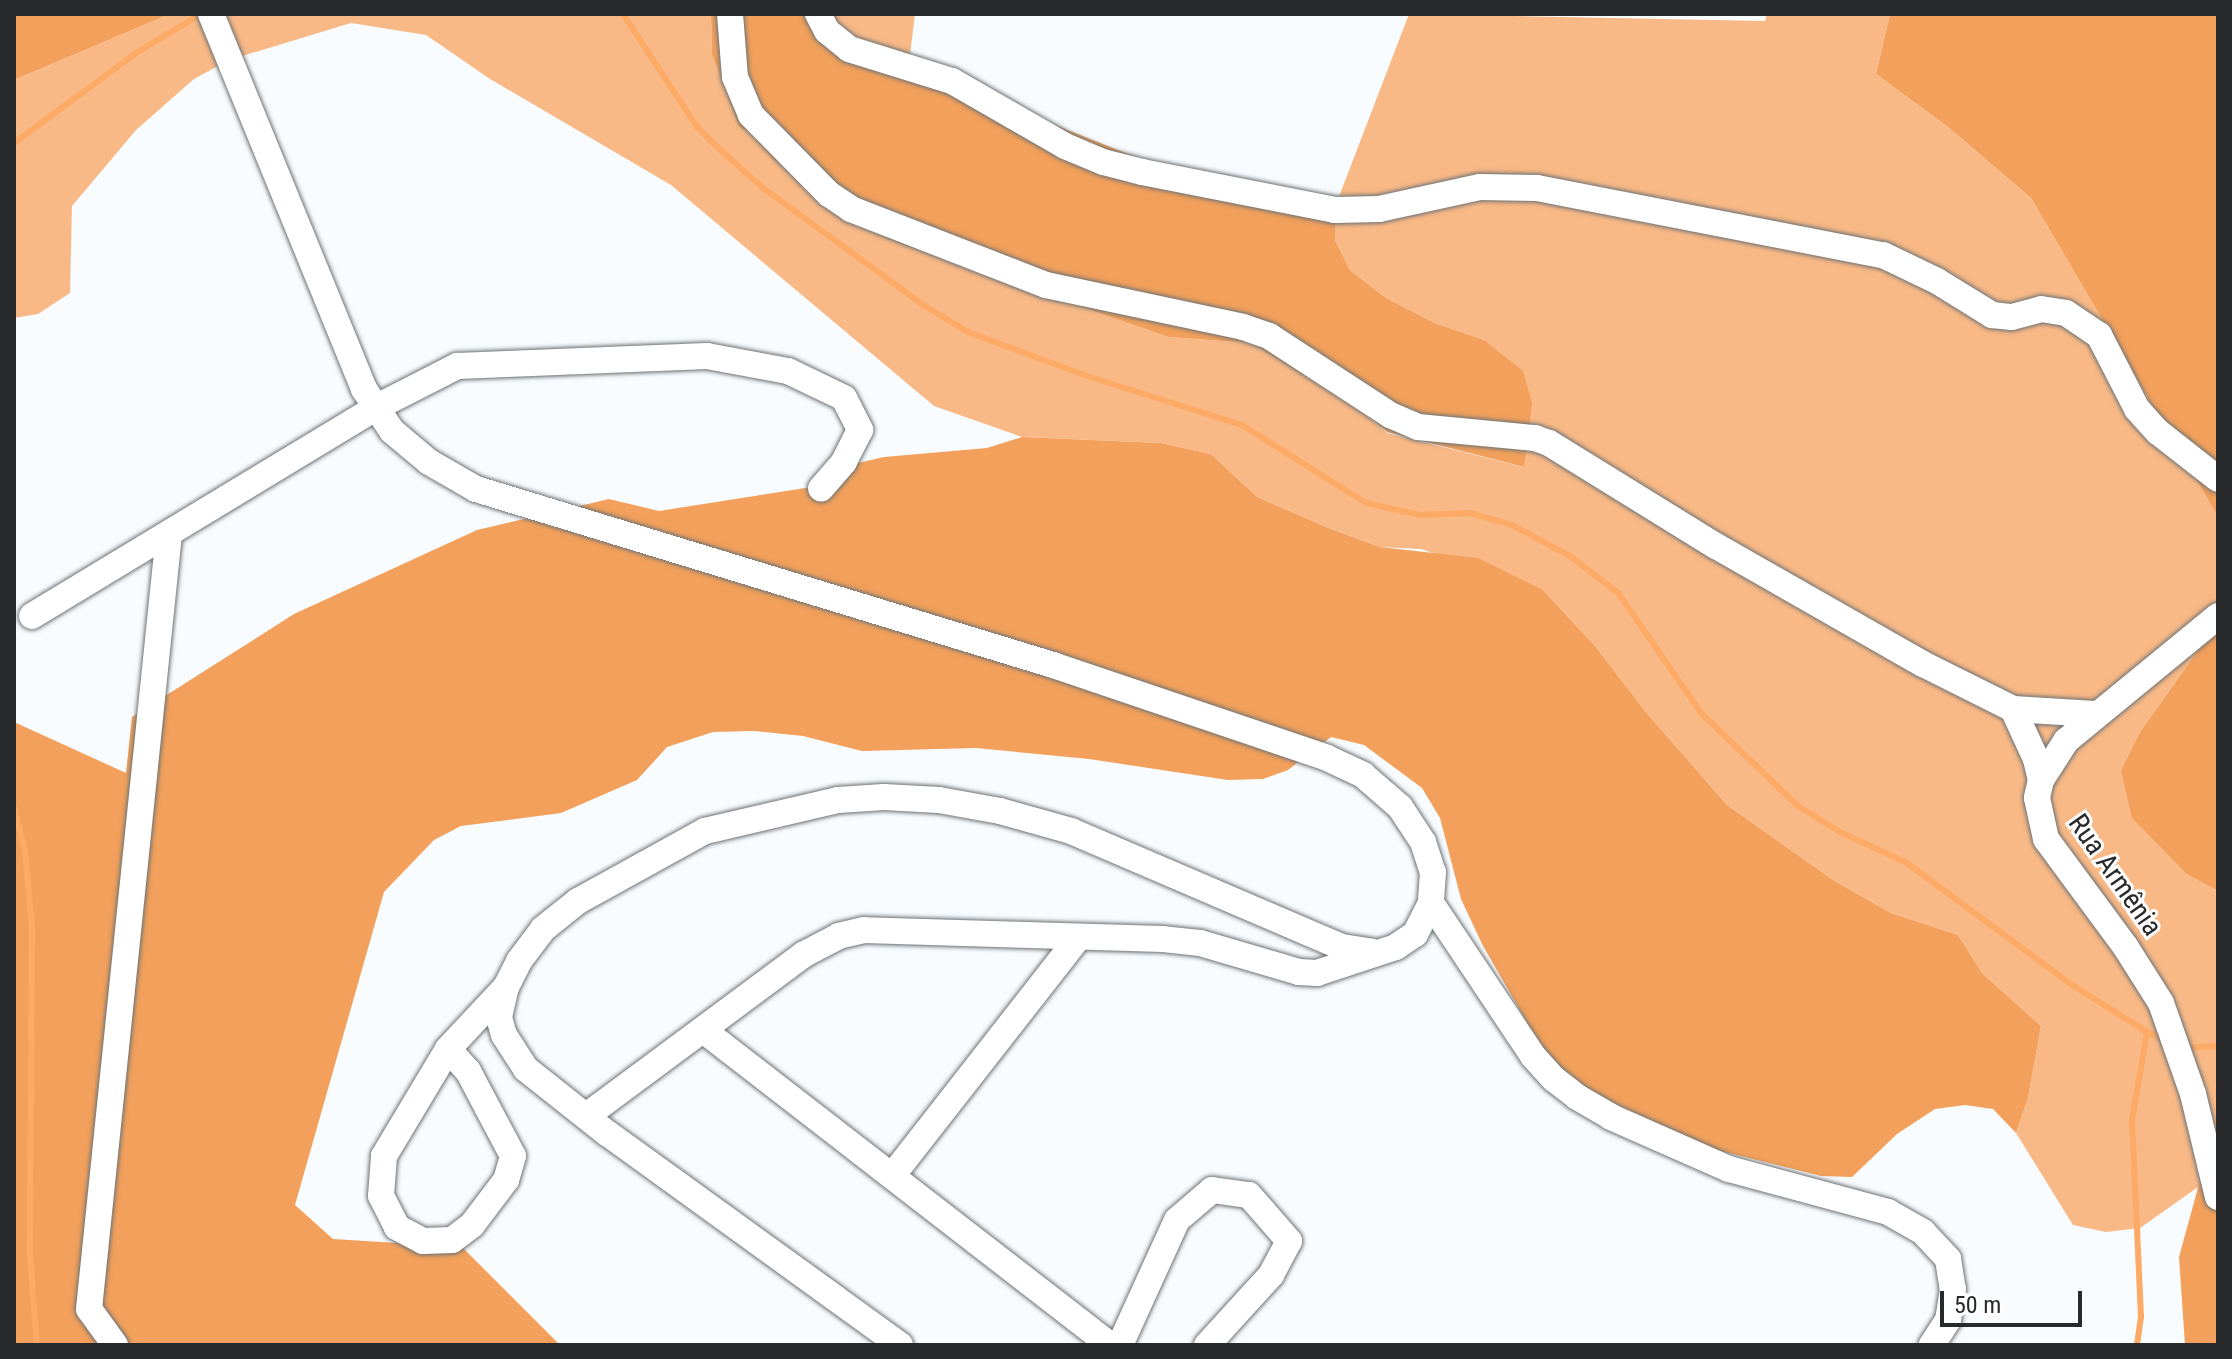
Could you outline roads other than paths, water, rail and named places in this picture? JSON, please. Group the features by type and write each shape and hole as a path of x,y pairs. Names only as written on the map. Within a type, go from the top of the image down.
{"street":[{"path":"730,14 735,77 751,115 829,194 851,209 1046,285 1243,327 1269,336 1390,415 1418,427 1535,438 1549,443 1716,546 1923,664 2013,709 2095,714"},
{"path":"818,14 827,31 849,49 952,81 1065,146 1103,162 1142,172 1335,210 1379,209 1480,187 1537,188 1883,255 1937,281 1992,315 2012,317 2041,309 2066,313 2099,335 2137,409 2158,432 2218,479"},
{"path":"210,15 364,389 392,431 429,462 476,489 1053,665 1327,758 1363,775 1400,807 1423,842 1433,872 1431,903 1415,934 1396,947 1372,952 1317,973 1299,972 1200,943 864,930 839,936 803,955 586,1116"},
{"path":"32,616 377,407 457,366 707,356 788,371 844,398 860,430 844,462 821,488"},
{"path":"115,1345 89,1309 169,533"},
{"name":"Rua Armênia","path":"2218,616 2095,714 2066,741 2041,780 2039,820 2046,839 2146,975 2175,1038 2193,1094 2218,1197"},
{"path":"2013,709 2036,759 2041,780"},
{"path":"900,1345 526,1069 511,1050 499,1017 506,987 519,961 543,929 578,901 705,831 838,800 884,797 939,800 1000,811 1071,831 1342,947 1372,952"},
{"path":"1431,903 1533,1056 1554,1079 1577,1097 1611,1117 1729,1169 1888,1212 1923,1232 1948,1259 1953,1289 1948,1320 1932,1345"},
{"path":"892,1176 1079,937"},
{"path":"448,1049 468,1071 513,1156 506,1180 472,1225 452,1240 423,1241 397,1227 381,1196 384,1156 448,1049 506,987"},
{"path":"703,1030 1110,1345"},
{"path":"1120,1345 1177,1220 1212,1190 1249,1195 1289,1241 1271,1275 1207,1345"}],"waterway":[{"path":"14,143 136,53 201,14"},
{"path":"623,14 697,127 715,145 763,188 925,306 968,332 1084,375 1242,425 1366,503 1420,515 1470,513 1512,525 1570,556 1618,593 1701,713 1798,806 1840,832 1907,863 2069,983 2164,1040"},
{"path":"14,808 25,850 32,929 30,1255 37,1345"},
{"path":"2137,1345 2141,1317 2132,1120 2147,1032"},
{"path":"2186,1048 2218,1046"}]}
